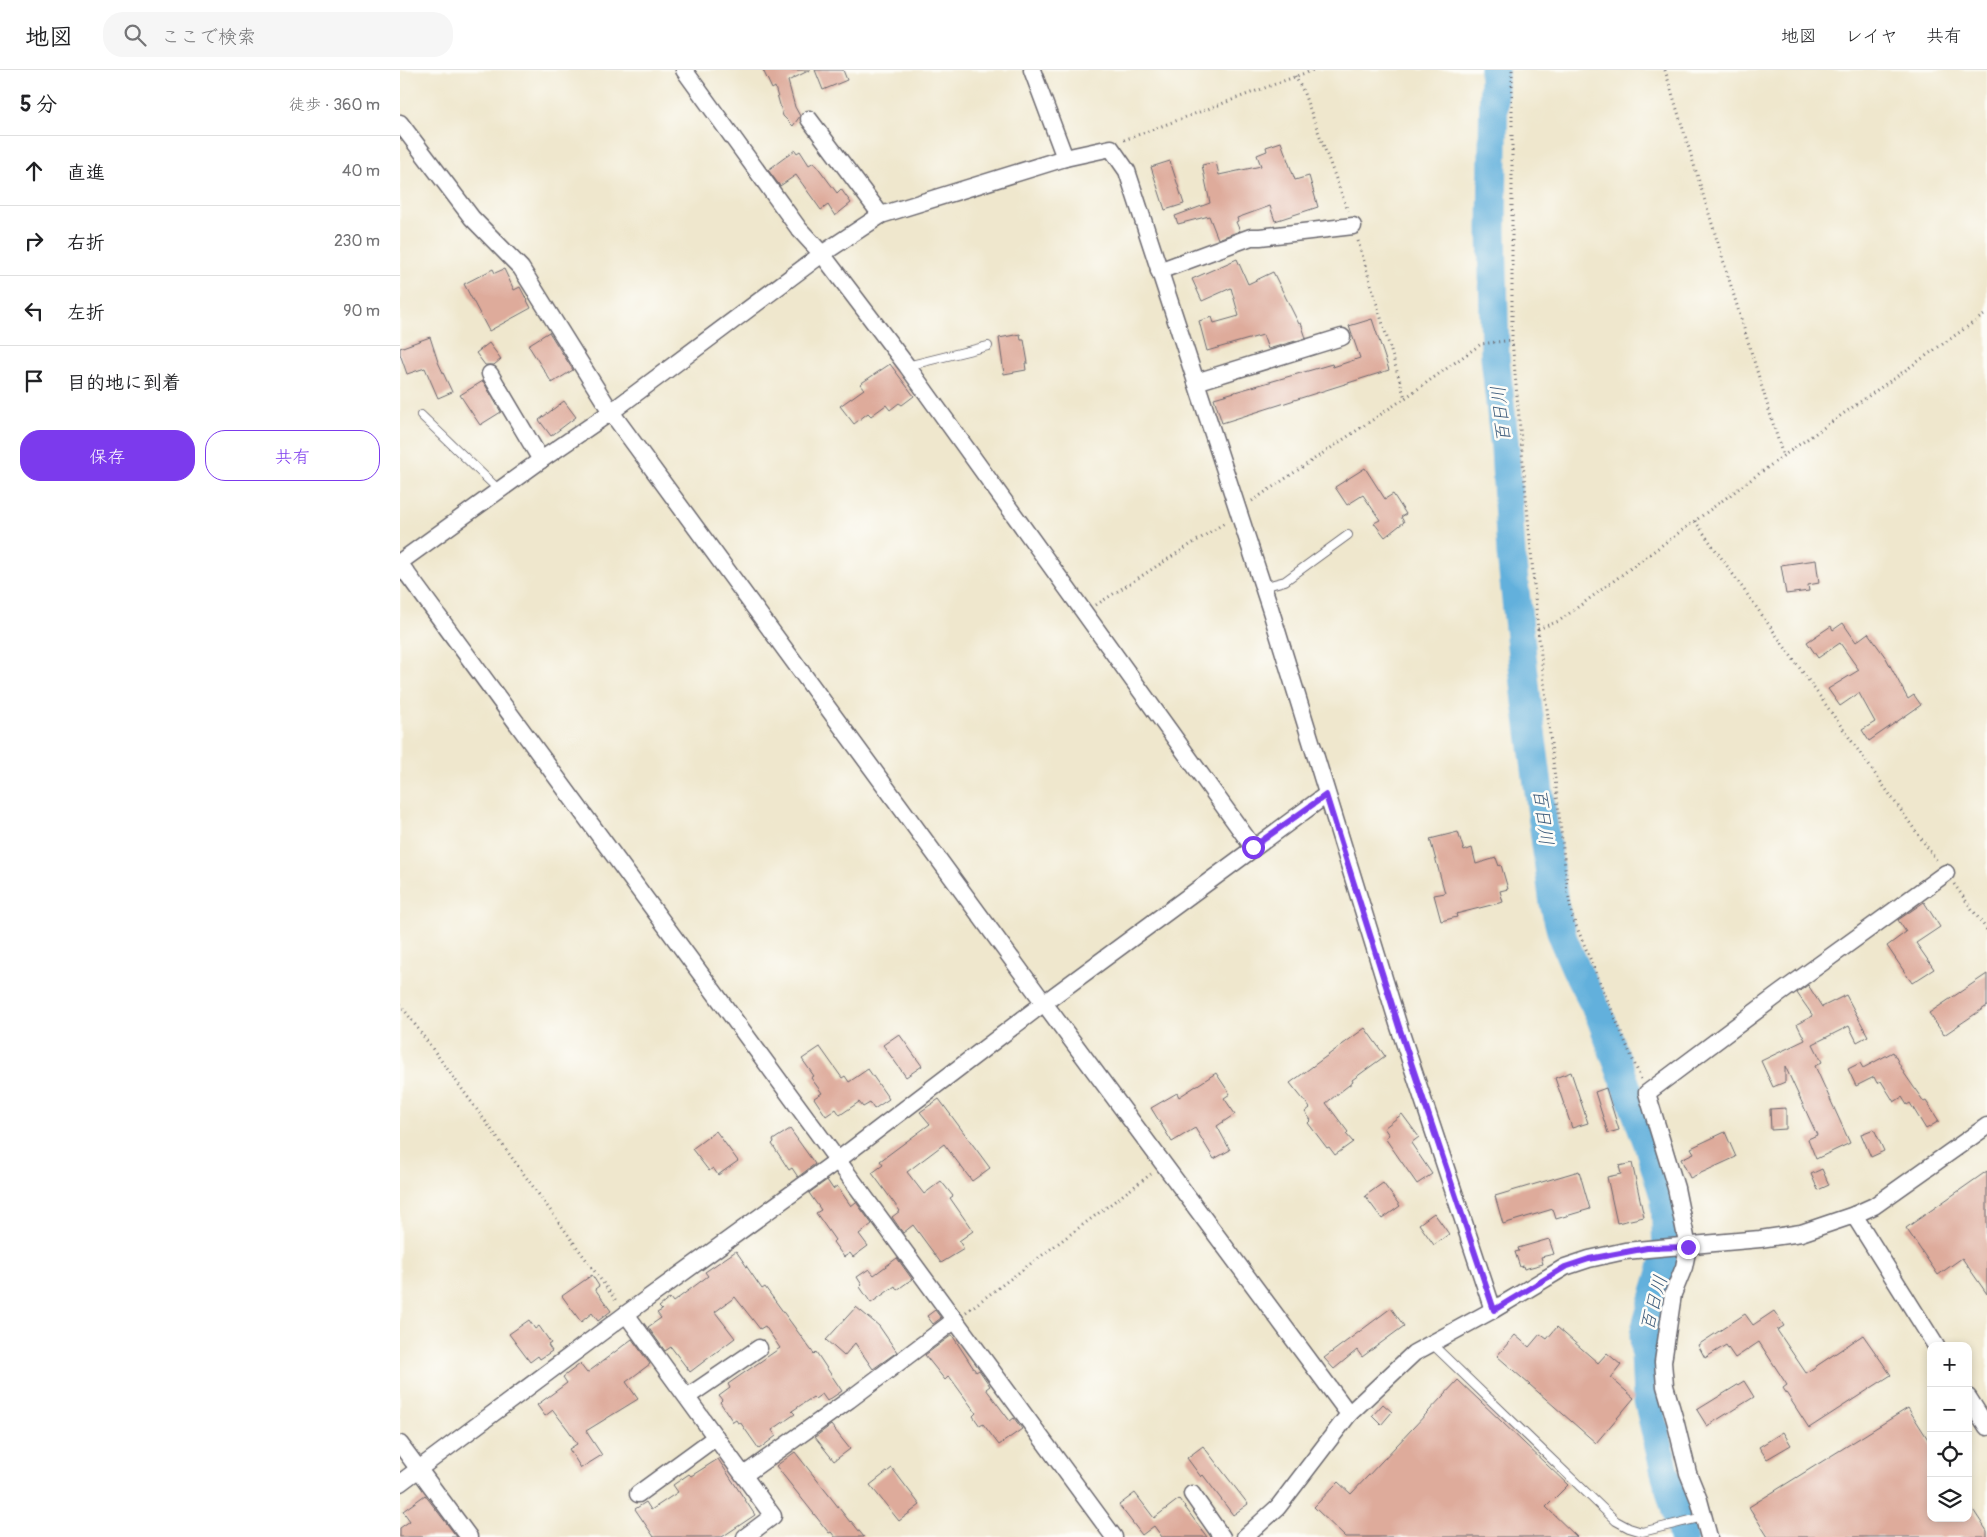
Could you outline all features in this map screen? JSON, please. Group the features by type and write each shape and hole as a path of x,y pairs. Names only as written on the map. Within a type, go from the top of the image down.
{"street":[{"path":"684,70 799,229 822,254 907,366 1253,847"},
{"path":"1032,70 1065,158"},
{"path":"809,119 881,215"},
{"path":"400,123 472,218 521,268 612,412 1044,1003 1349,1414"},
{"path":"1114,1537 400,563 541,460 612,412 822,254 881,215 1065,158 1111,148 1127,171 1263,587 1399,1027 1494,1310"},
{"path":"1159,271 1250,237 1353,226"},
{"path":"1196,382 1342,337"},
{"path":"490,374 541,460"},
{"path":"400,1484 626,1314 838,1160 1253,847 1326,795"},
{"path":"1709,1537 1704,1516 1688,1473 1665,1386 1663,1362 1673,1294 1684,1267 1685,1247 1676,1188 1647,1093 1779,994 1946,873"},
{"path":"1245,1537 1278,1507 1349,1414 1414,1353 1494,1310 1565,1267 1589,1259 1647,1248 1685,1247 1801,1233 1854,1215 1874,1206 1987,1126"},
{"path":"1854,1215 1933,1342"},
{"path":"626,1314 773,1516 745,1537"},
{"path":"744,1475 849,1400 955,1320"},
{"path":"687,1397 759,1348"},
{"path":"1972,1403 1987,1427"},
{"path":"638,1494 716,1437"},
{"path":"400,1444 469,1537"},
{"path":"1192,1494 1222,1537"}],"lane":[{"path":"907,366 988,346"},
{"path":"421,415 499,490"},
{"path":"1263,587 1285,581 1348,535"},
{"path":"1432,1344 1604,1511 1629,1528 1643,1535 1704,1516"}],"path":[{"path":"1111,148 1127,139 1313,70"},
{"path":"1512,70 1512,340 1538,629 1568,893 1572,916 1647,1093"},
{"path":"1665,70 1783,456"},
{"path":"1538,629 1559,621 1783,456 1987,314"},
{"path":"1084,613 1226,522 1238,510 1405,398 1480,344 1512,340"},
{"path":"1695,521 1987,930"},
{"path":"400,1004 626,1314"},
{"path":"955,1320 1163,1164"}],"building":[{"path":"763,70 810,70 788,81 795,107 800,116 793,126 783,116 775,87 772,89"},
{"path":"815,70 843,70 847,80 823,90"},
{"path":"1281,142 1295,180 1309,176 1318,207 1275,221 1270,206 1237,218 1238,221 1236,222 1240,231 1218,239 1209,216 1178,224 1175,216 1210,203 1202,165 1216,162 1219,175 1261,166 1257,155 1267,151 1266,147"},
{"path":"795,150 797,153 800,151 809,165 814,162 837,193 841,189 851,203 835,216 828,205 821,210 796,175 780,186 768,170"},
{"path":"1170,161 1184,204 1165,210 1151,167"},
{"path":"1237,259 1248,284 1273,272 1299,324 1301,323 1306,338 1268,349 1263,335 1207,351 1199,321 1212,317 1214,323 1239,316 1231,288 1202,301 1192,279"},
{"path":"493,269 495,273 504,269 514,290 520,287 531,308 489,331 464,284"},
{"path":"1372,319 1389,370 1222,423 1214,398 1332,364 1333,367 1360,358 1349,326"},
{"path":"549,332 573,370 552,383 528,345"},
{"path":"1020,334 1021,340 1024,340 1028,363 1025,363 1026,370 1004,374 999,338"},
{"path":"430,337 438,362 452,392 438,398 425,368 407,374 400,354 400,348"},
{"path":"489,343 501,359 494,365 485,365 476,353"},
{"path":"890,364 914,396 902,405 899,403 890,410 886,405 871,416 868,413 854,424 840,406 864,389 860,384"},
{"path":"483,381 501,412 480,425 460,395"},
{"path":"564,401 576,417 551,436 539,420"},
{"path":"1365,468 1385,499 1393,494 1406,514 1401,517 1404,522 1385,537 1374,523 1380,520 1363,495 1347,505 1335,487"},
{"path":"1816,560 1819,583 1808,585 1809,591 1786,594 1781,565"},
{"path":"1843,623 1856,642 1868,633 1886,658 1908,699 1914,695 1921,705 1869,741 1862,730 1875,722 1859,693 1840,706 1828,689 1859,670 1840,643 1818,658 1807,642 1831,626 1833,630"},
{"path":"1458,832 1464,851 1472,848 1476,864 1496,858 1499,866 1501,865 1508,889 1500,891 1503,902 1456,914 1457,917 1441,921 1434,895 1445,893 1430,839"},
{"path":"1924,902 1940,927 1916,943 1934,969 1912,983 1887,946 1906,932 1898,920"},
{"path":"1987,974 1987,1006 1944,1035 1929,1013"},
{"path":"1808,985 1822,1007 1846,995 1868,1036 1857,1042 1849,1026 1813,1044 1822,1062 1815,1066 1850,1143 1816,1159 1808,1139 1817,1135 1785,1066 1785,1082 1773,1087 1761,1061 1805,1040 1797,1024 1813,1016 1797,993"},
{"path":"1365,1028 1385,1056 1352,1080 1353,1082 1326,1103 1348,1132 1346,1134 1353,1142 1335,1155 1329,1147 1327,1148 1308,1123 1311,1120 1305,1112 1310,1108 1290,1083"},
{"path":"899,1034 922,1066 906,1077 883,1045"},
{"path":"820,1047 842,1078 845,1076 849,1082 868,1069 889,1099 874,1109 870,1103 863,1107 859,1102 840,1115 836,1109 826,1116 814,1098 822,1093 811,1078 814,1076 802,1059"},
{"path":"1893,1052 1904,1073 1939,1121 1926,1129 1910,1103 1907,1105 1902,1097 1894,1102 1881,1081 1877,1083 1874,1077 1856,1086 1848,1069 1860,1063 1863,1068"},
{"path":"1571,1072 1588,1123 1572,1128 1555,1078"},
{"path":"1216,1073 1230,1094 1224,1098 1235,1114 1217,1126 1230,1150 1214,1159 1195,1128 1172,1142 1151,1108 1177,1093 1179,1097"},
{"path":"1606,1088 1619,1130 1608,1133 1595,1092"},
{"path":"939,1099 990,1168 972,1181 944,1144 907,1172 924,1194 941,1181 953,1196 950,1198 973,1231 959,1241 964,1249 941,1263 913,1225 903,1233 892,1217 900,1211 872,1173 883,1165 880,1161 930,1124 920,1112"},
{"path":"1786,1108 1786,1129 1771,1130 1770,1109"},
{"path":"1402,1114 1419,1137 1411,1143 1432,1174 1417,1184 1385,1138 1389,1135 1384,1128"},
{"path":"790,1129 815,1164 798,1177 792,1168 789,1170 772,1144 773,1140"},
{"path":"1874,1129 1884,1151 1871,1157 1861,1134"},
{"path":"716,1131 738,1161 718,1175 713,1168 709,1171 692,1149"},
{"path":"1725,1132 1736,1157 1690,1178 1681,1159 1694,1153 1691,1148"},
{"path":"1632,1163 1644,1217 1617,1223 1607,1177 1621,1174 1619,1166"},
{"path":"1822,1169 1829,1185 1818,1190 1811,1174"},
{"path":"1579,1171 1590,1209 1556,1219 1553,1209 1503,1224 1495,1196"},
{"path":"1987,1171 1987,1294 1962,1258 1938,1275 1906,1228"},
{"path":"827,1180 833,1189 837,1186 851,1206 856,1202 872,1224 859,1234 868,1246 853,1257 850,1253 844,1257 833,1242 835,1240 816,1213 821,1210 809,1193"},
{"path":"1383,1183 1400,1206 1382,1219 1365,1196"},
{"path":"1434,1213 1449,1234 1434,1245 1419,1224"},
{"path":"1549,1239 1554,1254 1541,1257 1543,1264 1524,1269 1523,1266 1520,1267 1515,1252 1519,1251 1518,1248"},
{"path":"736,1251 762,1289 765,1287 814,1354 816,1352 842,1391 827,1401 822,1394 815,1399 813,1397 792,1411 795,1414 772,1430 776,1436 759,1449 740,1422 738,1423 736,1420 733,1422 720,1402 722,1400 719,1396 730,1388 728,1384 780,1348 765,1326 760,1329 735,1297 715,1312 735,1338 690,1372 671,1347 665,1351 648,1327 661,1318 657,1313 662,1310 659,1307 670,1298 673,1302 708,1276 705,1272"},
{"path":"897,1258 912,1279 897,1290 895,1286 871,1303 860,1287 862,1285 857,1277 869,1269 874,1275"},
{"path":"592,1275 599,1286 595,1289 611,1311 598,1321 592,1313 581,1322 562,1296"},
{"path":"856,1307 879,1326 897,1352 873,1369 855,1343 844,1356 826,1340"},
{"path":"1391,1308 1404,1326 1362,1357 1357,1350 1334,1369 1324,1358"},
{"path":"935,1310 941,1318 933,1324 927,1316"},
{"path":"1774,1311 1784,1326 1777,1330 1806,1373 1863,1335 1891,1375 1809,1428 1783,1388 1787,1385 1759,1342 1735,1358 1726,1345 1705,1358 1698,1345 1745,1314 1753,1325"},
{"path":"529,1320 535,1329 539,1326 551,1343 548,1345 552,1351 540,1359 538,1356 530,1362 509,1334"},
{"path":"1557,1327 1598,1363 1607,1353 1621,1365 1611,1378 1634,1398 1596,1443 1497,1356 1515,1335 1529,1347 1540,1334 1547,1339"},
{"path":"952,1335 976,1372 979,1370 990,1386 986,1389 1010,1421 1014,1418 1022,1429 999,1445 983,1424 980,1426 973,1416 976,1413 949,1376 945,1380 925,1355"},
{"path":"632,1339 650,1364 626,1382 638,1399 586,1431 602,1455 581,1468 569,1449 577,1444 569,1431 553,1410 545,1416 537,1405 567,1383 563,1377 580,1364 587,1373"},
{"path":"1458,1380 1568,1485 1546,1507 1577,1537 1345,1537 1314,1507 1338,1482 1351,1494"},
{"path":"1744,1381 1754,1397 1707,1426 1697,1410"},
{"path":"1383,1404 1392,1412 1381,1425 1372,1416"},
{"path":"1908,1408 1927,1438 1927,1522 1972,1522 1972,1508 1987,1531 1987,1537 1768,1537 1749,1507"},
{"path":"831,1425 850,1449 834,1461 815,1437"},
{"path":"1783,1432 1791,1445 1767,1459 1759,1447"},
{"path":"1203,1446 1248,1504 1233,1515 1203,1475 1201,1477 1187,1458"},
{"path":"795,1452 864,1537 835,1537 831,1532 829,1533 776,1466"},
{"path":"718,1459 755,1515 722,1537 654,1537 635,1509 646,1502 651,1510 678,1492 673,1485 689,1474 691,1476"},
{"path":"892,1468 920,1505 899,1521 870,1485"},
{"path":"1135,1493 1154,1518 1179,1499 1207,1537 1162,1537 1154,1526 1142,1535 1119,1505"},
{"path":"425,1495 457,1537 400,1537 400,1528 410,1521 403,1511"}],"waterway":[{"name":"百日川","path":"1494,70 1492,230 1495,357 1505,449 1511,554 1527,702 1554,904 1563,939 1600,1016 1648,1144 1665,1199 1667,1254 1644,1334 1647,1396 1683,1537"}],"route":[{"path":"1253,847 1326,795 1399,1027 1494,1310 1565,1267 1589,1259 1647,1248 1688,1247"}]}
